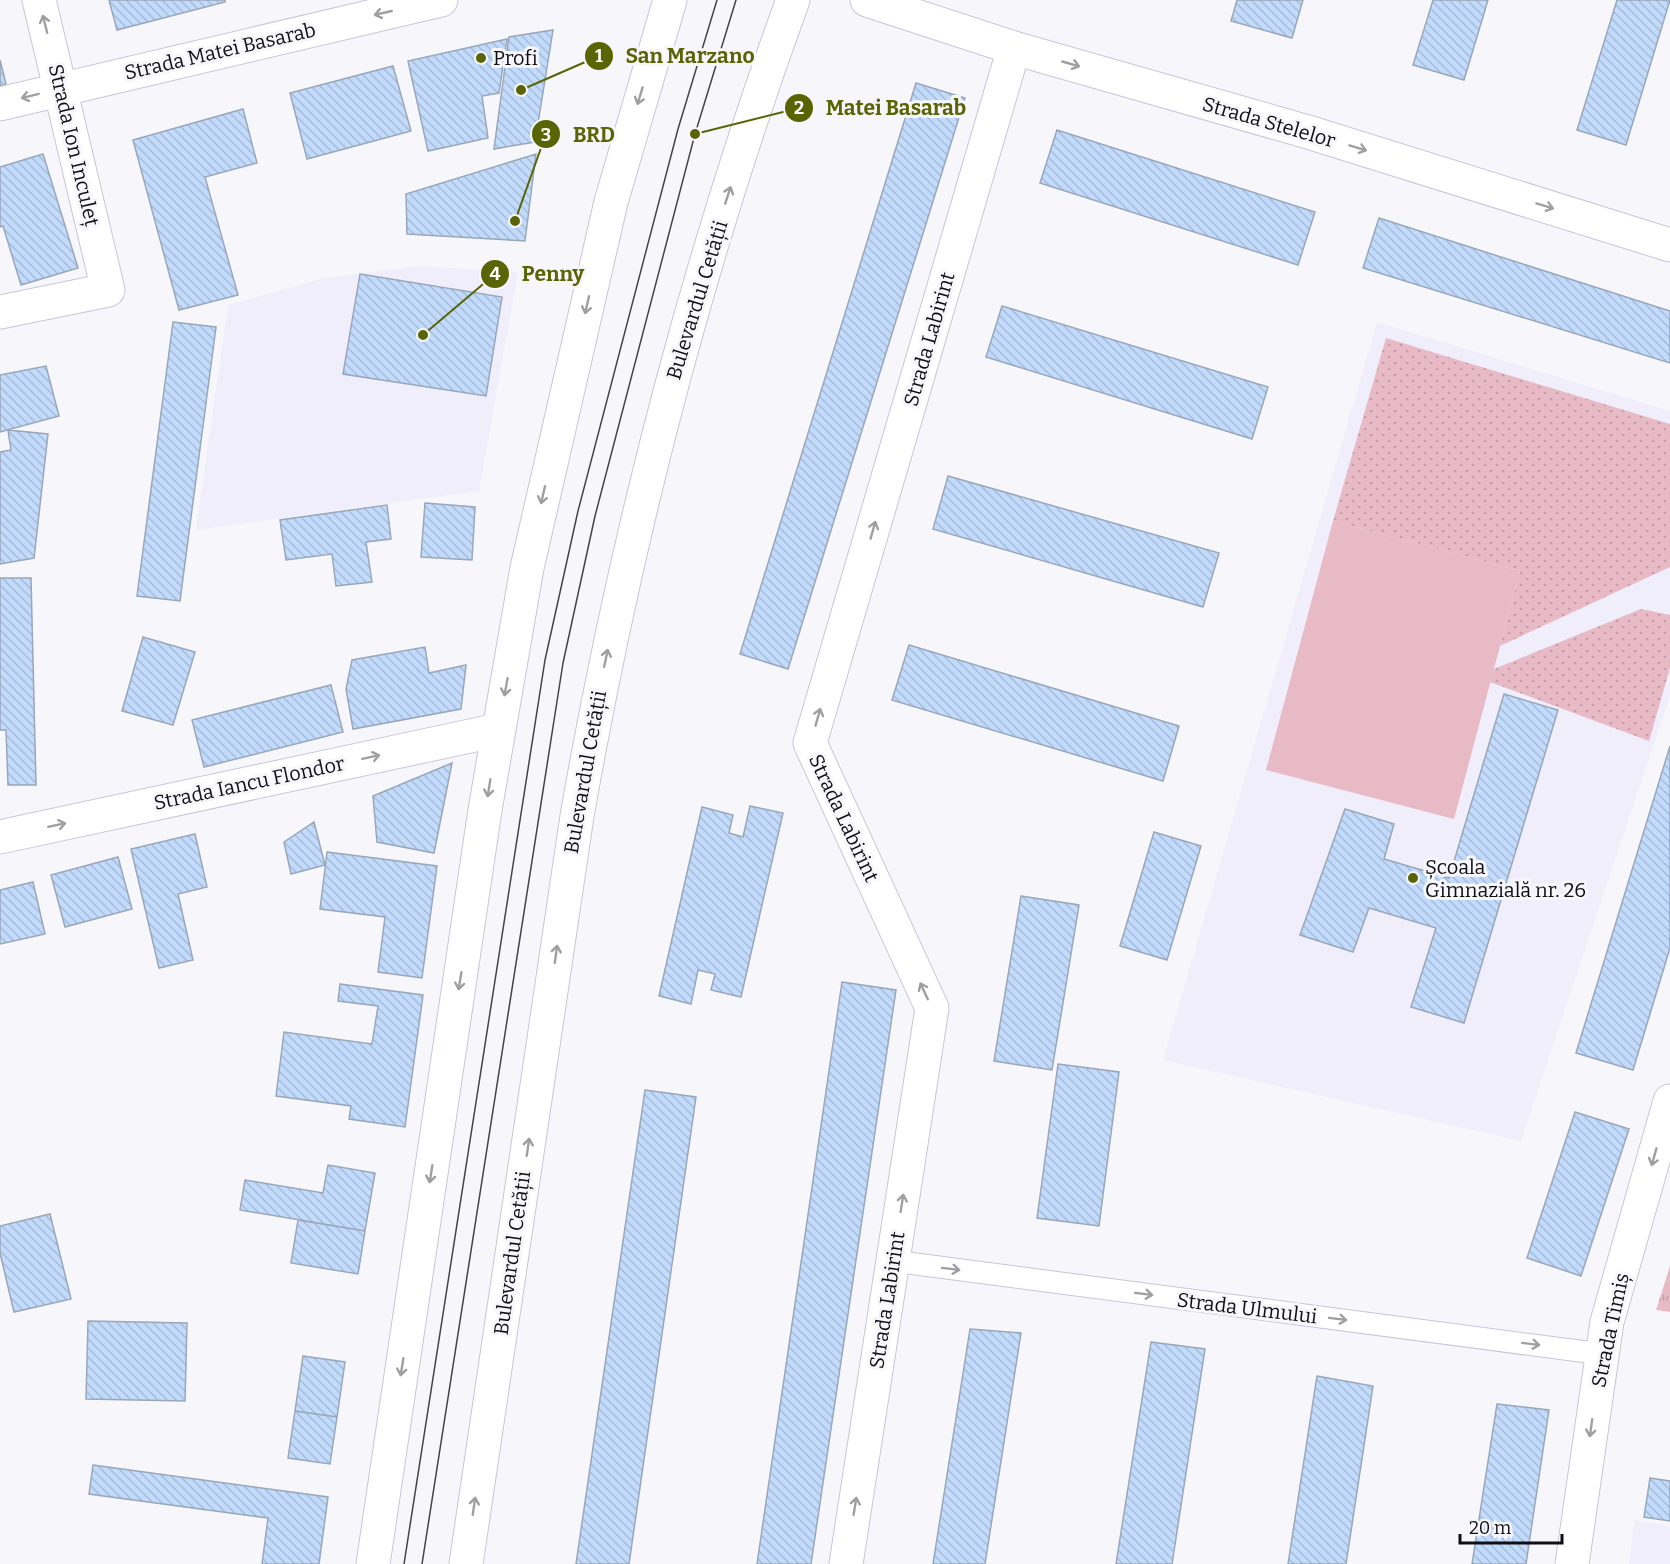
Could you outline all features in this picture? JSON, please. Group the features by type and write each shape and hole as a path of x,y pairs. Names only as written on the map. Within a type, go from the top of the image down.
{"street":[{"name":"Strada Ion Inculeț","path":"0,312 108,290 62,88 39,0"},
{"name":"Strada Matei Basarab","path":"0,104 441,0"},
{"path":"373,1564 498,730 527,568 606,223 637,108 670,0"},
{"name":"Bulevardul Cetății","path":"466,1564 573,839 598,697 651,458 691,311 765,78 794,0"},
{"name":"Strada Stelelor","path":"867,0 1014,48 1308,132 1670,245"},
{"name":"Strada Labirint","path":"846,1564 932,1008 810,743 1014,48"},
{"name":"Strada Iancu Flondor","path":"0,837 498,730"},
{"name":"Strada Timiș","path":"1572,1564 1611,1305 1670,1101"}],"lane":[{"name":"Strada Ulmului","path":"893,1261 1602,1354"}],"shaded area":[{"path":"418,266 518,272 479,491 196,530 228,305 325,278"},
{"name":"Școala Gimnazială nr. 26","path":"1377,322 1670,411 1670,696 1521,1141 1163,1060"},
{"path":"1634,1520 1670,1526 1670,1564 1629,1564"}],"green space":[{"path":"1386,338 1670,424 1670,567 1500,646 1520,571 1333,521"},
{"path":"1333,521 1520,571 1454,819 1266,770"},
{"path":"1641,609 1670,615 1670,668 1649,741 1490,682 1494,669"},
{"path":"1670,1266 1670,1312 1656,1310"}],"building":[{"path":"109,0 225,0 225,2 117,30"},
{"path":"1237,0 1303,0 1292,38 1231,21"},
{"path":"1433,0 1488,0 1464,80 1413,65"},
{"path":"1617,0 1670,0 1626,145 1577,130"},
{"path":"553,30 535,142 494,149 509,37"},
{"path":"507,39 499,93 482,96 488,138 428,151 408,61"},
{"path":"0,60 6,84 0,86"},
{"path":"393,66 411,131 307,159 290,93"},
{"path":"916,83 965,98 788,669 740,654"},
{"path":"243,109 257,163 205,177 238,295 179,310 133,140"},
{"path":"1057,130 1315,212 1298,265 1040,183"},
{"path":"43,154 78,268 21,285 3,226 0,227 0,167"},
{"path":"536,154 525,241 407,234 406,194"},
{"path":"1379,218 1670,311 1670,363 1363,268"},
{"path":"360,274 502,297 486,396 343,374"},
{"path":"1002,306 1268,387 1252,439 986,357"},
{"path":"173,322 216,327 180,601 137,596"},
{"path":"46,366 59,416 0,432 0,375"},
{"path":"8,430 48,434 34,558 0,564 0,452 11,450"},
{"path":"948,476 1219,553 1203,607 933,529"},
{"path":"425,503 475,507 472,560 421,557"},
{"path":"387,505 391,539 366,542 372,582 336,586 332,554 286,560 280,520"},
{"path":"0,578 31,578 36,785 8,785 6,730 0,730"},
{"path":"143,637 195,652 173,725 122,711"},
{"path":"909,645 1179,726 1163,781 892,700"},
{"path":"425,647 429,673 466,665 461,709 353,729 346,689 352,660"},
{"path":"331,685 343,732 204,767 192,720"},
{"path":"1504,694 1558,710 1464,1023 1411,1007 1436,928 1369,908 1353,952 1300,935 1345,809 1394,824 1384,859 1449,878"},
{"path":"1670,746 1670,948 1633,1070 1576,1053"},
{"path":"452,763 434,853 377,842 373,796"},
{"path":"750,806 783,813 741,997 711,990 715,974 698,970 691,1004 659,996 702,807 733,815 729,833 743,837"},
{"path":"314,822 325,865 291,874 284,842"},
{"path":"1154,832 1201,846 1167,960 1120,946"},
{"path":"195,834 207,887 178,894 193,960 159,968 131,849"},
{"path":"327,852 437,866 422,978 378,972 385,917 320,909"},
{"path":"118,857 132,909 65,927 51,875"},
{"path":"33,882 45,934 0,944 0,890"},
{"path":"1021,896 1079,905 1052,1070 994,1061"},
{"path":"842,982 896,990 811,1564 757,1564"},
{"path":"340,984 423,995 405,1127 349,1119 351,1106 276,1096 284,1032 372,1044 378,1006 338,1001"},
{"path":"1058,1064 1119,1072 1099,1226 1037,1218"},
{"path":"645,1090 696,1097 629,1564 576,1564"},
{"path":"1575,1112 1629,1129 1581,1276 1527,1258"},
{"path":"328,1165 375,1173 365,1231 240,1210 245,1180 323,1193"},
{"path":"50,1214 71,1299 14,1312 0,1253 0,1226"},
{"path":"298,1220 365,1231 358,1274 291,1263"},
{"path":"88,1321 187,1323 185,1401 86,1399"},
{"path":"970,1329 1021,1333 985,1564 933,1564"},
{"path":"1151,1342 1205,1349 1172,1564 1116,1564"},
{"path":"303,1356 345,1362 337,1417 295,1411"},
{"path":"1317,1376 1373,1386 1346,1564 1288,1564"},
{"path":"1497,1404 1549,1410 1526,1564 1472,1564"},
{"path":"295,1411 337,1417 330,1464 288,1458"},
{"path":"93,1465 328,1497 319,1564 262,1564 268,1518 89,1494"},
{"path":"1650,1478 1670,1481 1670,1521 1644,1517"}],"tram line":[{"path":"404,1564 545,660 578,511 678,129 717,0"},
{"path":"422,1564 563,663 595,516 695,134 736,0"}],"place":[{"name":"Profi","path":"481,58"},
{"name":"San Marzano","path":"521,90"},
{"name":"Matei Basarab","path":"695,134"},
{"name":"BRD","path":"515,221"},
{"name":"Penny","path":"423,335"},
{"name":"Școala Gimnazială nr. 26","path":"1413,878"}]}
